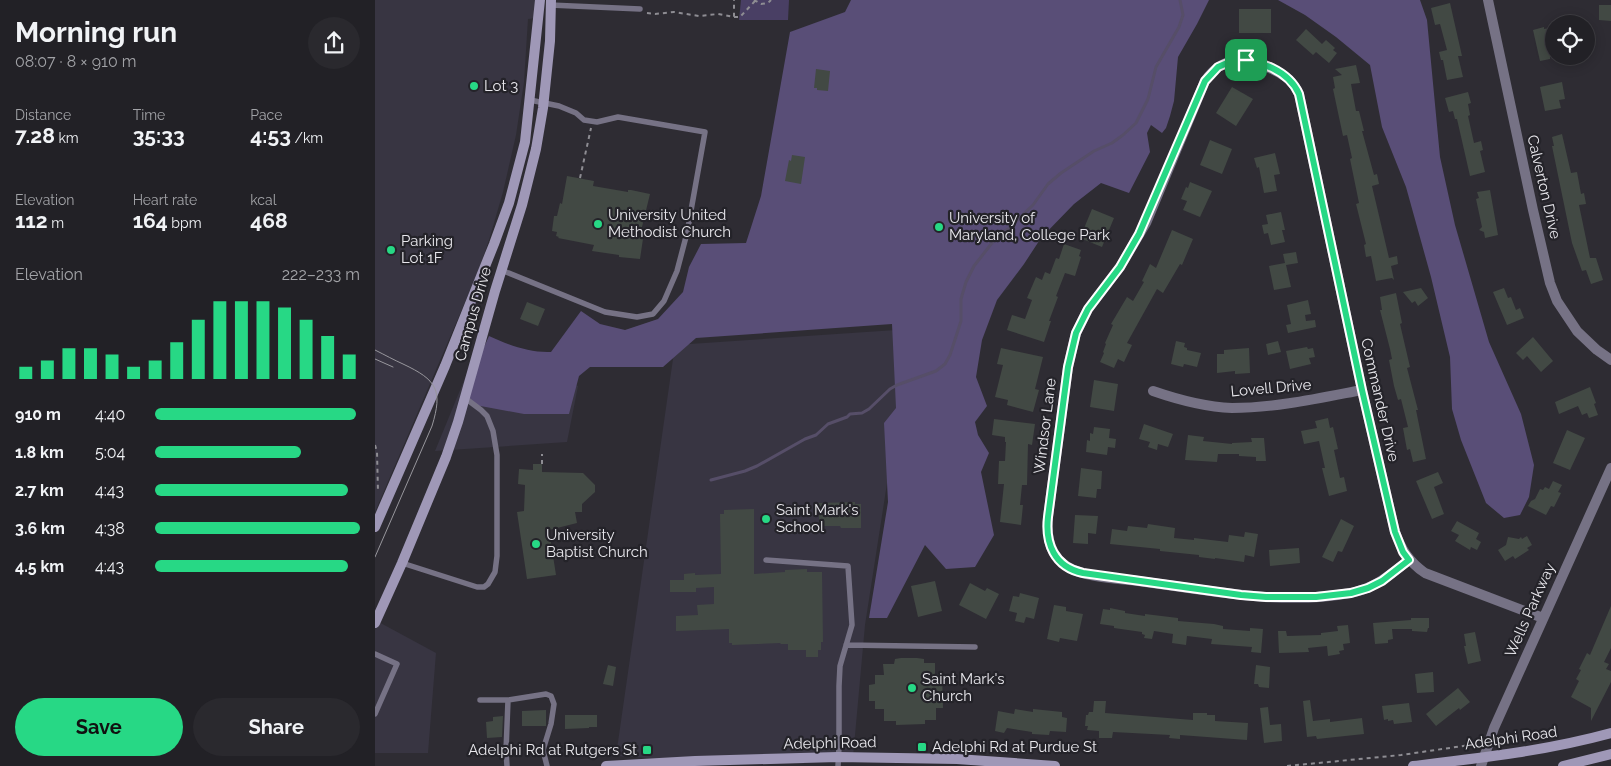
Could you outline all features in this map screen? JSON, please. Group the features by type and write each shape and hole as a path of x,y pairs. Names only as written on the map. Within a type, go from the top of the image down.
{"street":[{"name":"Campus Drive","path":"375,526 445,366 509,203 525,142 540,0"},
{"name":"Calverton Drive","path":"1488,0 1550,283 1557,301 1577,331 1611,360"},
{"name":"Campus Drive","path":"375,623 446,457 522,205 536,149 543,102 550,41 551,3"},
{"name":"Windsor Lane","path":"1301,100 1294,84 1285,75 1253,61 1240,59 1228,61 1213,71 1205,81 1143,229 1120,267 1088,309 1076,333 1068,367 1048,517 1048,538 1052,550 1058,558 1066,566 1078,572 1266,597 1316,597 1351,593 1382,581 1409,560"},
{"name":"Commander Drive","path":"1301,100 1362,390 1395,532 1403,552 1409,560 1425,573 1543,618"},
{"name":"Lovell Drive","path":"1153,392 1187,402 1232,408 1269,406 1362,390"},
{"name":"Wells Parkway","path":"1483,762 1494,728 1611,468"},
{"name":"Adelphi Road","path":"1413,766 1483,762 1573,744 1611,733"},
{"path":"1563,766 1611,754"},
{"name":"Adelphi Road","path":"606,766 957,759 1055,766"}],"lane":[{"path":"551,3 640,9"},
{"path":"501,270 605,312 637,318 653,314 664,301 677,270 687,233 705,132 618,117 597,122 584,120 575,113 559,106 530,100"},
{"path":"402,563 477,587 483,587 493,578 497,556 497,455 493,431 487,416 465,398"},
{"path":"766,560 848,566 852,625 840,666 838,761"},
{"path":"846,645 975,647"},
{"path":"375,654 397,664 375,714"},
{"path":"480,700 508,700 546,694 551,696 554,704 551,724 543,750 547,766"},
{"path":"507,766 508,700"}],"path":[{"path":"734,0 734,17"},
{"path":"640,9 647,13 655,14 674,12 699,16 718,14 740,17 755,0 761,4 769,3 771,0"},
{"path":"581,178 591,128 585,127"},
{"path":"375,444 379,498"},
{"path":"542,454 542,464"},
{"path":"1287,766 1401,755 1470,745 1476,741 1480,742"}],"shaded area":[{"path":"375,0 537,0 537,18 528,19 524,82 516,135 503,192 489,240 478,272 375,512"},
{"path":"741,0 789,0 788,20 739,20"},
{"path":"851,0 1209,0 1178,57 1174,101 1166,128 1162,133 1151,125 1147,133 1150,152 1129,193 1101,183 1074,204 1041,238 997,300 982,340 976,377 987,406 975,422 978,435 989,453 981,472 994,535 975,567 946,569 925,545 887,618 869,618 888,502 884,423 896,408 892,324 696,338 663,367 590,367 579,376 569,414 524,414 459,402 489,336 519,348 551,352 581,311 600,324 625,330 658,319 683,292 689,267 701,244 746,243 761,196 790,32 845,12"},
{"path":"1278,0 1420,0 1427,20 1440,157 1455,225 1489,342 1521,414 1534,465 1529,497 1520,515 1504,518 1486,503 1461,440 1452,409 1450,357 1431,277 1406,187 1382,127 1370,65 1305,15"},
{"name":"Saint Mark's School","path":"911,329 865,625 853,757 695,761 616,756 675,345"},
{"path":"479,344 578,386 567,442 435,451"},
{"path":"375,620 436,653 428,753 375,753"}],"building":[{"path":"1450,3 1462,56 1458,56 1463,77 1447,80 1443,60 1441,60 1439,52 1447,50 1440,24 1435,25 1431,8"},
{"path":"1599,5 1611,5 1611,21 1599,20"},
{"path":"1239,9 1271,9 1271,33 1239,33"},
{"path":"1544,27 1545,29 1545,60 1540,61 1533,30"},
{"path":"1306,29 1322,44 1326,40 1335,48 1333,50 1337,53 1329,63 1316,52 1313,55 1296,40"},
{"path":"1356,65 1360,83 1351,84 1356,111 1359,111 1364,131 1362,131 1374,175 1377,174 1379,184 1372,186 1389,258 1397,256 1398,264 1391,266 1394,280 1392,278 1376,281 1371,256 1366,257 1364,245 1366,244 1356,204 1359,203 1350,159 1352,158 1347,135 1343,136 1333,89 1335,88 1333,77 1342,75 1335,69"},
{"path":"816,69 830,71 828,91 814,88"},
{"path":"1562,82 1565,99 1559,100 1561,108 1545,111 1540,87"},
{"path":"1232,87 1253,99 1236,126 1216,113"},
{"path":"1468,92 1471,103 1468,104 1470,115 1468,116 1474,143 1481,141 1483,150 1480,151 1485,172 1470,176 1457,119 1455,119 1453,111 1449,112 1445,98"},
{"path":"1562,134 1571,173 1577,172 1581,194 1584,193 1586,204 1579,205 1590,258 1596,258 1603,280 1591,284 1586,270 1582,271 1572,243 1552,146 1554,146 1552,137"},
{"path":"1210,140 1232,149 1222,174 1200,165"},
{"path":"1275,153 1280,174 1274,175 1277,191 1264,193 1259,167 1257,168 1254,158"},
{"path":"792,155 805,157 801,184 785,181 789,160 791,161"},
{"name":"University United Methodist Church","path":"567,176 594,181 593,186 650,194 641,231 644,232 640,259 592,251 594,245 556,236 557,232 552,231 554,216 557,216 560,203 562,204"},
{"path":"1190,182 1212,191 1200,217 1183,210 1187,201 1181,199"},
{"path":"1490,190 1498,235 1485,238 1484,232 1479,230 1482,227 1476,199 1479,198 1477,192"},
{"path":"1092,209 1114,218 1102,247 1080,238"},
{"path":"1281,212 1285,230 1282,230 1285,242 1271,245 1268,233 1264,234 1262,225 1268,224 1266,215"},
{"path":"1172,230 1193,239 1182,265 1180,264 1163,293 1157,289 1127,343 1132,345 1124,362 1118,359 1114,368 1100,362 1104,353 1105,343 1113,325 1111,324 1127,297 1133,301 1144,282 1142,281 1150,264 1156,268"},
{"path":"1064,244 1081,250 1079,256 1081,257 1075,276 1065,273 1056,296 1058,297 1044,342 1007,330 1012,315 1025,319 1032,300 1027,298 1036,277 1042,280 1045,272 1050,274 1056,258 1059,259"},
{"path":"1296,252 1298,263 1286,265 1291,287 1274,290 1269,266 1285,263 1283,254"},
{"path":"1421,288 1428,298 1418,306 1415,301 1412,303 1403,292"},
{"path":"1504,288 1508,298 1511,297 1516,310 1520,308 1524,318 1507,325 1493,292"},
{"path":"1396,293 1402,323 1400,324 1410,367 1407,368 1418,410 1416,410 1426,459 1413,462 1410,449 1407,450 1403,428 1408,427 1401,399 1398,400 1394,386 1389,360 1392,359 1380,310 1382,310 1380,297"},
{"path":"1308,300 1311,314 1305,315 1306,321 1315,320 1316,327 1288,333 1286,325 1291,324 1287,305"},
{"path":"527,302 545,309 538,326 520,319"},
{"path":"1533,337 1553,361 1541,372 1527,356 1523,360 1516,353"},
{"path":"1176,341 1185,343 1184,347 1187,350 1201,353 1197,367 1184,364 1183,367 1171,364"},
{"path":"1278,341 1281,352 1268,355 1266,344"},
{"path":"1307,347 1308,349 1313,348 1315,357 1309,358 1311,364 1290,369 1286,351"},
{"path":"1001,348 1043,357 1035,389 1039,390 1033,412 1007,405 1008,400 995,397 1003,365 997,364"},
{"path":"1249,348 1250,373 1235,374 1235,371 1217,373 1217,354 1224,354 1224,350"},
{"path":"1094,380 1118,384 1114,411 1090,407"},
{"path":"1590,387 1598,415 1589,418 1587,413 1582,415 1578,406 1559,414 1555,402"},
{"path":"1328,418 1330,428 1333,427 1338,449 1334,450 1340,478 1344,477 1347,491 1329,496 1322,468 1325,468 1319,441 1304,444 1301,431 1317,428 1315,421"},
{"path":"994,419 1035,424 1032,445 1028,444 1027,485 1022,485 1021,525 1000,522 1004,484 998,484 999,461 1005,461 1006,442 1005,437 992,435"},
{"path":"1144,424 1173,434 1168,447 1158,444 1157,450 1148,447 1150,442 1139,439"},
{"path":"1094,427 1110,429 1109,438 1116,439 1115,448 1108,447 1107,455 1086,452 1087,440 1090,441 1090,433 1093,434"},
{"path":"1567,430 1585,438 1570,470 1553,463"},
{"path":"1188,435 1204,437 1203,441 1232,444 1252,442 1251,438 1264,438 1266,461 1256,461 1256,457 1239,456 1239,454 1218,454 1217,462 1185,460"},
{"name":"University Baptist Church","path":"533,464 542,464 542,472 583,473 595,485 595,492 582,504 582,512 575,512 577,523 549,530 556,575 527,579 517,512 524,511 525,485 518,484 519,469 533,470"},
{"path":"1081,468 1102,471 1101,489 1097,489 1096,498 1078,496"},
{"path":"1438,472 1443,483 1434,487 1444,514 1432,519 1416,481"},
{"path":"1553,481 1562,485 1558,492 1561,493 1554,507 1551,506 1546,515 1528,506 1535,499 1540,489 1543,490 1545,487 1549,489"},
{"path":"855,502 855,504 861,504 861,528 819,526 819,503"},
{"path":"754,509 754,574 807,569 807,572 822,572 823,642 821,642 821,650 818,650 818,657 806,657 806,650 788,650 788,644 732,645 732,643 729,643 729,629 676,631 676,616 698,615 697,605 714,604 714,587 696,588 696,592 670,592 670,580 684,580 684,574 721,574 720,514 724,514 724,510"},
{"path":"1075,515 1098,516 1096,534 1088,533 1088,544 1073,543"},
{"path":"1341,519 1354,526 1342,552 1338,551 1333,562 1322,557"},
{"path":"1457,521 1479,533 1476,539 1481,542 1477,550 1471,547 1470,550 1455,541 1459,535 1451,531"},
{"path":"1148,524 1175,528 1174,538 1194,540 1194,538 1228,542 1229,535 1244,537 1245,532 1258,534 1254,557 1245,555 1244,562 1160,551 1160,549 1110,544 1112,529 1127,531 1128,526 1147,528"},
{"path":"1527,536 1532,545 1527,548 1529,550 1515,559 1513,556 1505,561 1498,550 1506,545 1508,537 1519,539 1521,537 1522,539"},
{"path":"1299,548 1300,563 1270,566 1269,550"},
{"path":"935,581 942,611 918,617 911,586"},
{"path":"970,583 985,591 987,588 999,594 986,619 959,605"},
{"path":"1020,593 1039,598 1034,619 1026,617 1024,623 1015,621 1017,613 1009,611 1013,596 1019,597"},
{"path":"1054,605 1066,607 1066,611 1083,614 1077,641 1060,638 1059,642 1047,639"},
{"path":"1611,606 1611,648 1604,662 1609,664 1606,669 1611,671 1611,682 1591,721 1591,708 1571,697 1579,681 1576,679 1581,670 1579,669 1587,653 1590,655"},
{"path":"1110,608 1125,611 1125,613 1178,618 1178,621 1214,624 1223,626 1223,629 1250,631 1250,628 1263,629 1261,653 1251,652 1252,647 1211,644 1212,639 1187,636 1186,645 1172,643 1173,634 1154,631 1152,639 1144,638 1145,635 1142,632 1100,624 1103,609 1110,610"},
{"path":"1411,618 1429,618 1427,632 1412,631 1412,629 1392,629 1393,639 1388,640 1388,643 1375,644 1373,623 1411,620"},
{"path":"1348,625 1350,643 1343,644 1344,650 1339,651 1340,654 1328,656 1327,646 1308,648 1309,652 1279,653 1278,631 1286,631 1287,636 1321,635 1321,633 1338,631 1337,626"},
{"path":"1475,632 1481,661 1468,664 1464,646 1466,646 1464,634"},
{"path":"895,659 924,659 924,663 935,663 935,674 942,674 943,708 936,708 936,720 925,720 925,724 896,725 896,721 884,721 884,709 875,709 875,701 869,701 869,685 875,684 875,675 884,675 883,664 894,664"},
{"path":"608,665 616,667 613,686 603,684"},
{"path":"1256,665 1270,667 1269,688 1259,687 1258,684 1254,684"},
{"path":"1433,672 1434,692 1417,693 1415,674"},
{"path":"1458,688 1470,702 1436,726 1426,714"},
{"path":"1310,700 1313,721 1330,719 1330,722 1362,718 1364,734 1317,739 1316,736 1307,737 1303,701"},
{"path":"1094,701 1106,701 1105,713 1193,720 1193,713 1207,713 1207,715 1215,715 1215,721 1248,723 1247,740 1180,735 1180,739 1169,738 1170,735 1113,732 1112,738 1099,738 1099,731 1087,730 1088,726 1085,726 1086,715 1089,712 1093,712"},
{"path":"1409,703 1412,722 1394,724 1393,720 1384,720 1382,706"},
{"path":"1268,707 1270,725 1281,724 1282,741 1264,743 1260,708"},
{"path":"1015,709 1033,712 1033,709 1062,712 1062,717 1067,718 1066,732 1050,731 1049,735 1032,734 1032,732 1007,728 1004,733 995,731 998,711 1014,714"},
{"path":"546,710 546,726 522,726 522,711"},
{"path":"565,715 597,715 597,727 565,729"},
{"path":"503,716 502,737 487,738 486,722 493,721 493,717"}],"waterway":[{"path":"711,480 757,466 805,439 816,435 828,424 850,414 862,413 869,409 890,389 897,385 936,371 945,364 950,355 961,321 961,299 966,282 974,266 999,234 1008,229 1033,205 1048,184 1061,173 1094,151 1112,143 1136,123 1148,99 1156,67 1179,27 1183,15 1180,0"}],"tram line":[{"path":"375,350 423,375 430,381 437,395 432,426 375,557"},
{"path":"375,359 393,367"}],"place":[{"name":"Lot 3","path":"474,86"},
{"name":"University United Methodist Church","path":"598,224"},
{"name":"University of Maryland, College Park","path":"939,227"},
{"name":"Parking Lot 1F","path":"391,250"},
{"name":"Saint Mark's School","path":"766,519"},
{"name":"University Baptist Church","path":"536,544"},
{"name":"Saint Mark's Church","path":"912,688"},
{"name":"Adelphi Rd at Purdue St","path":"922,747"},
{"name":"Adelphi Rd at Rutgers St","path":"647,750"}],"route":[{"path":"1246,60 1260,63 1285,75 1294,84 1299,94 1362,390 1395,532 1403,552 1409,560 1382,581 1351,593 1316,597 1266,597 1083,573 1069,568 1061,562 1049,544 1048,517 1068,367 1076,333 1088,309 1120,267 1145,223 1205,81 1213,71 1228,61 1246,60"}]}
